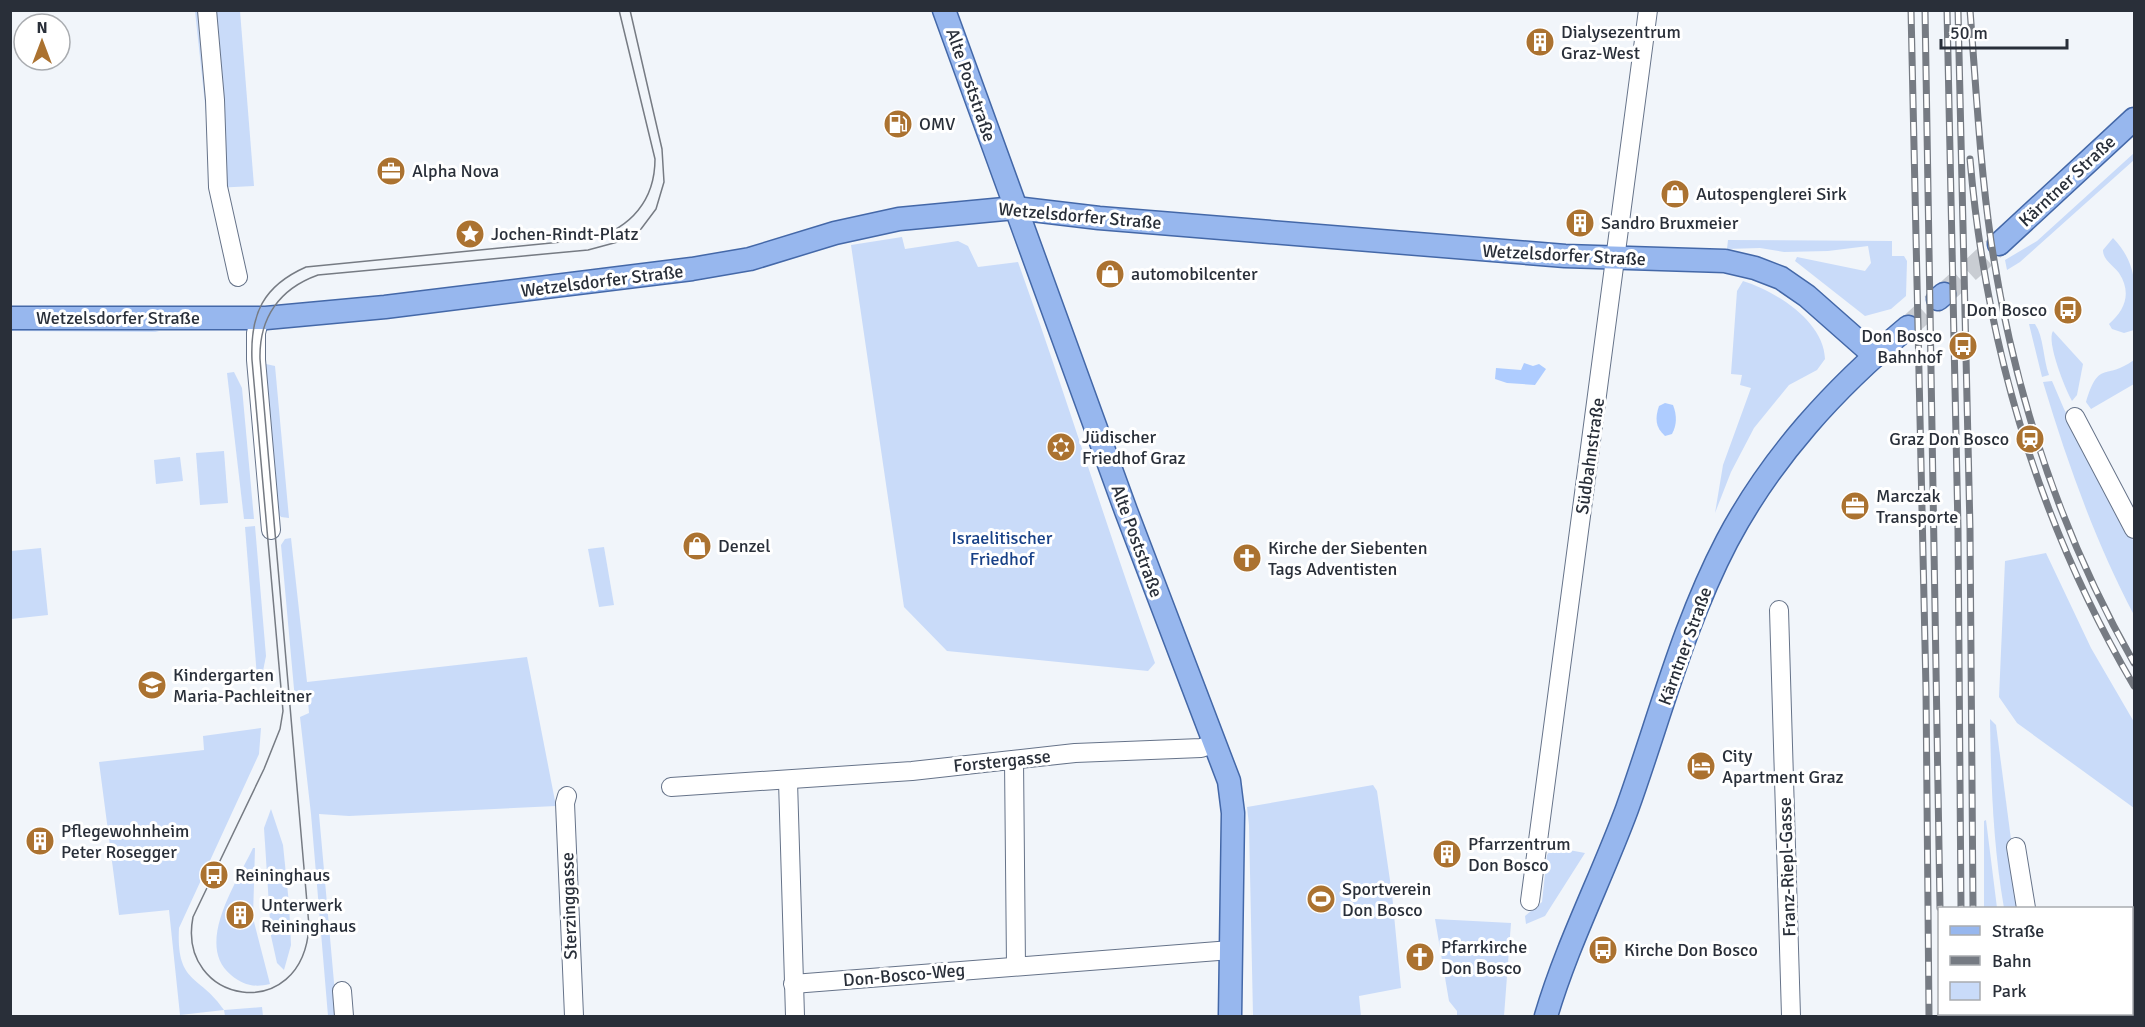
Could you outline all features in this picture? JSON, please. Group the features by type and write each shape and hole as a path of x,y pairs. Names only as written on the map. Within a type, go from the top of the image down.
{"main road":[{"name":"Alte Poststraße","path":"944,10 1166,618 1229,781 1233,813 1230,1017"},
{"name":"Kärntner Straße","path":"1999,244 2134,119"},
{"name":"Wetzelsdorfer Straße","path":"10,318 260,318 419,304 692,269 750,259 834,233 899,219 1015,208 1458,248 1616,259 1725,261 1762,270 1781,278 1808,296 1875,356"},
{"name":"Kärntner Straße","path":"1546,1017 1556,982 1604,870 1687,637 1727,542 1760,486 1798,434 1875,356 1908,327"},
{"path":"1540,1017 1556,982"}],"street":[{"path":"207,10 215,100 218,187 238,277"},
{"name":"Südbahnstraße","path":"1530,901 1648,10"},
{"path":"260,318 256,333 256,360 271,530"},
{"path":"2074,417 2134,529"},
{"name":"Franz-Riepl-Gasse","path":"1779,610 1791,1017"},
{"name":"Forstergasse","path":"671,787 788,781 1075,753 1201,748 1216,743"},
{"path":"1014,760 1016,966"},
{"path":"788,781 795,1017"},
{"name":"Sterzinggasse","path":"567,796 565,803 574,1017"},
{"path":"2016,847 2026,907"},
{"name":"Don-Bosco-Weg","path":"793,984 1231,950"},
{"path":"342,991 344,1017"}],"green space":[{"path":"195,11 240,11 254,186 214,188"},
{"path":"2134,153 2134,160 2020,262 2007,270 2005,260 2037,241"},
{"name":"Israelitischer Friedhof","path":"902,237 905,249 958,241 968,246 978,267 1018,262 1155,663 1148,671 947,651 904,607 851,245"},
{"path":"2113,238 2128,259 2134,281 2134,330 2124,333 2112,329 2109,324 2123,307 2126,294 2119,273 2103,254 2103,250"},
{"path":"1728,240 1892,241 1892,256 1904,256 1907,261 1906,296 1891,309 1865,316 1795,261 1797,257 1865,271 1871,263 1868,246 1828,251 1784,252 1760,248 1727,249"},
{"path":"1743,281 1783,300 1807,320 1823,345 1825,359 1817,370 1789,385 1754,428 1731,472 1715,513 1723,465 1751,388 1740,385 1742,375 1731,374 1737,291"},
{"path":"11,324 145,328 159,332 11,331"},
{"path":"2029,324 2035,324 2038,329 2049,375 2042,377"},
{"path":"2053,331 2083,364 2077,395 2072,401 2054,354"},
{"path":"2134,360 2134,384 2091,409 2086,402 2099,375"},
{"path":"266,364 275,366 289,518 281,517 277,511"},
{"path":"234,372 242,388 254,519 244,519 227,373"},
{"path":"2052,381 2064,409 2134,542 2134,615 2094,530 2072,471 2043,382"},
{"path":"224,451 228,503 200,505 196,453"},
{"path":"180,457 183,481 156,484 154,460"},
{"path":"255,526 266,656 262,676 257,677 245,527"},
{"path":"291,538 307,682 527,657 556,806 349,816 319,814 337,1016 328,1016 311,814 300,717 309,713 308,701 296,704 295,700 281,545 285,539"},
{"path":"604,547 614,605 599,607 588,549"},
{"path":"41,548 48,615 11,619 11,551"},
{"path":"2046,553 2091,648 2134,722 2134,808 2017,723 1999,697 2005,561"},
{"path":"1990,719 1996,725 2020,907 2004,907 1997,861"},
{"path":"261,728 259,754 179,928 181,960 186,970 224,1010 180,1015 169,910 119,915 99,762 204,750 203,736"},
{"name":"Sportverein Don Bosco","path":"1373,785 1377,791 1392,894 1401,988 1359,996 1361,1016 1253,1016 1247,807"},
{"path":"271,809 283,845 289,904 291,945 284,970 277,963 271,936 264,828"},
{"path":"1986,820 1997,907 1984,907 1984,821"},
{"path":"1553,847 1585,853 1545,916 1526,924 1525,916 1542,902 1547,855"},
{"name":"Unterwerk Reininghaus","path":"255,848 253,918 270,984 259,986 244,983 231,975 221,962 217,947 217,931 222,913"},
{"path":"1435,919 1511,923 1504,1016 1457,1016 1457,1011 1449,1001"},
{"path":"262,1007 263,1016 225,1016 224,1010"}],"water":[{"path":"1524,363 1533,366 1539,364 1546,369 1535,385 1507,383 1495,379 1496,368 1521,370"},
{"path":"1665,403 1673,405 1676,420 1672,434 1665,436 1659,429 1657,418 1659,406"}],"tunnel":[{"path":"1944,294 1999,244"},
{"path":"1908,327 1938,299"}],"tram line":[{"path":"619,10 655,159 651,187 638,210 629,220 618,228 592,239 306,267 279,283 262,303 257,315 252,360 283,711 280,729 264,769 193,917 193,947 203,969 221,985 242,992 265,990 286,979 302,958 309,926 260,359 263,331 268,318 274,307 292,288 318,275 588,250 625,240 641,229 656,209 664,182 662,149 630,10"}],"railway":[{"path":"1911,10 1926,690 1929,1016"},
{"path":"1925,10 1940,907"},
{"path":"1947,10 1958,529 1961,907"},
{"path":"1958,10 1970,529 1973,907"},
{"path":"1970,10 1987,212 2000,296 2012,351 2026,405 2062,511 2108,614 2134,663"},
{"path":"1970,159 1989,297 2022,432 2071,562 2100,625 2134,686"}],"place":[{"name":"Dialysezentrum Graz-West","path":"1540,42"},
{"name":"OMV","path":"898,124"},
{"name":"Alpha Nova","path":"391,171"},
{"name":"Autospenglerei Sirk","path":"1675,194"},
{"name":"Sandro Bruxmeier","path":"1580,223"},
{"name":"Jochen-Rindt-Platz","path":"470,234"},
{"name":"automobilcenter","path":"1110,274"},
{"name":"Don Bosco","path":"2068,310"},
{"name":"Don Bosco Bahnhof","path":"1963,346"},
{"name":"Graz Don Bosco","path":"2030,439"},
{"name":"Jüdischer Friedhof Graz","path":"1061,447"},
{"name":"Marczak Transporte","path":"1855,506"},
{"name":"Denzel","path":"697,546"},
{"name":"Kirche der Siebenten Tags Adventisten","path":"1247,558"},
{"name":"Kindergarten Maria-Pachleitner","path":"152,685"},
{"name":"City Apartment Graz","path":"1701,766"},
{"name":"Pflegewohnheim Peter Rosegger","path":"40,841"},
{"name":"Pfarrzentrum Don Bosco","path":"1447,854"},
{"name":"Reininghaus","path":"214,875"},
{"name":"Sportverein Don Bosco","path":"1321,899"},
{"name":"Unterwerk Reininghaus","path":"240,915"},
{"name":"Kirche Don Bosco","path":"1603,950"},
{"name":"Pfarrkirche Don Bosco","path":"1420,957"}]}
